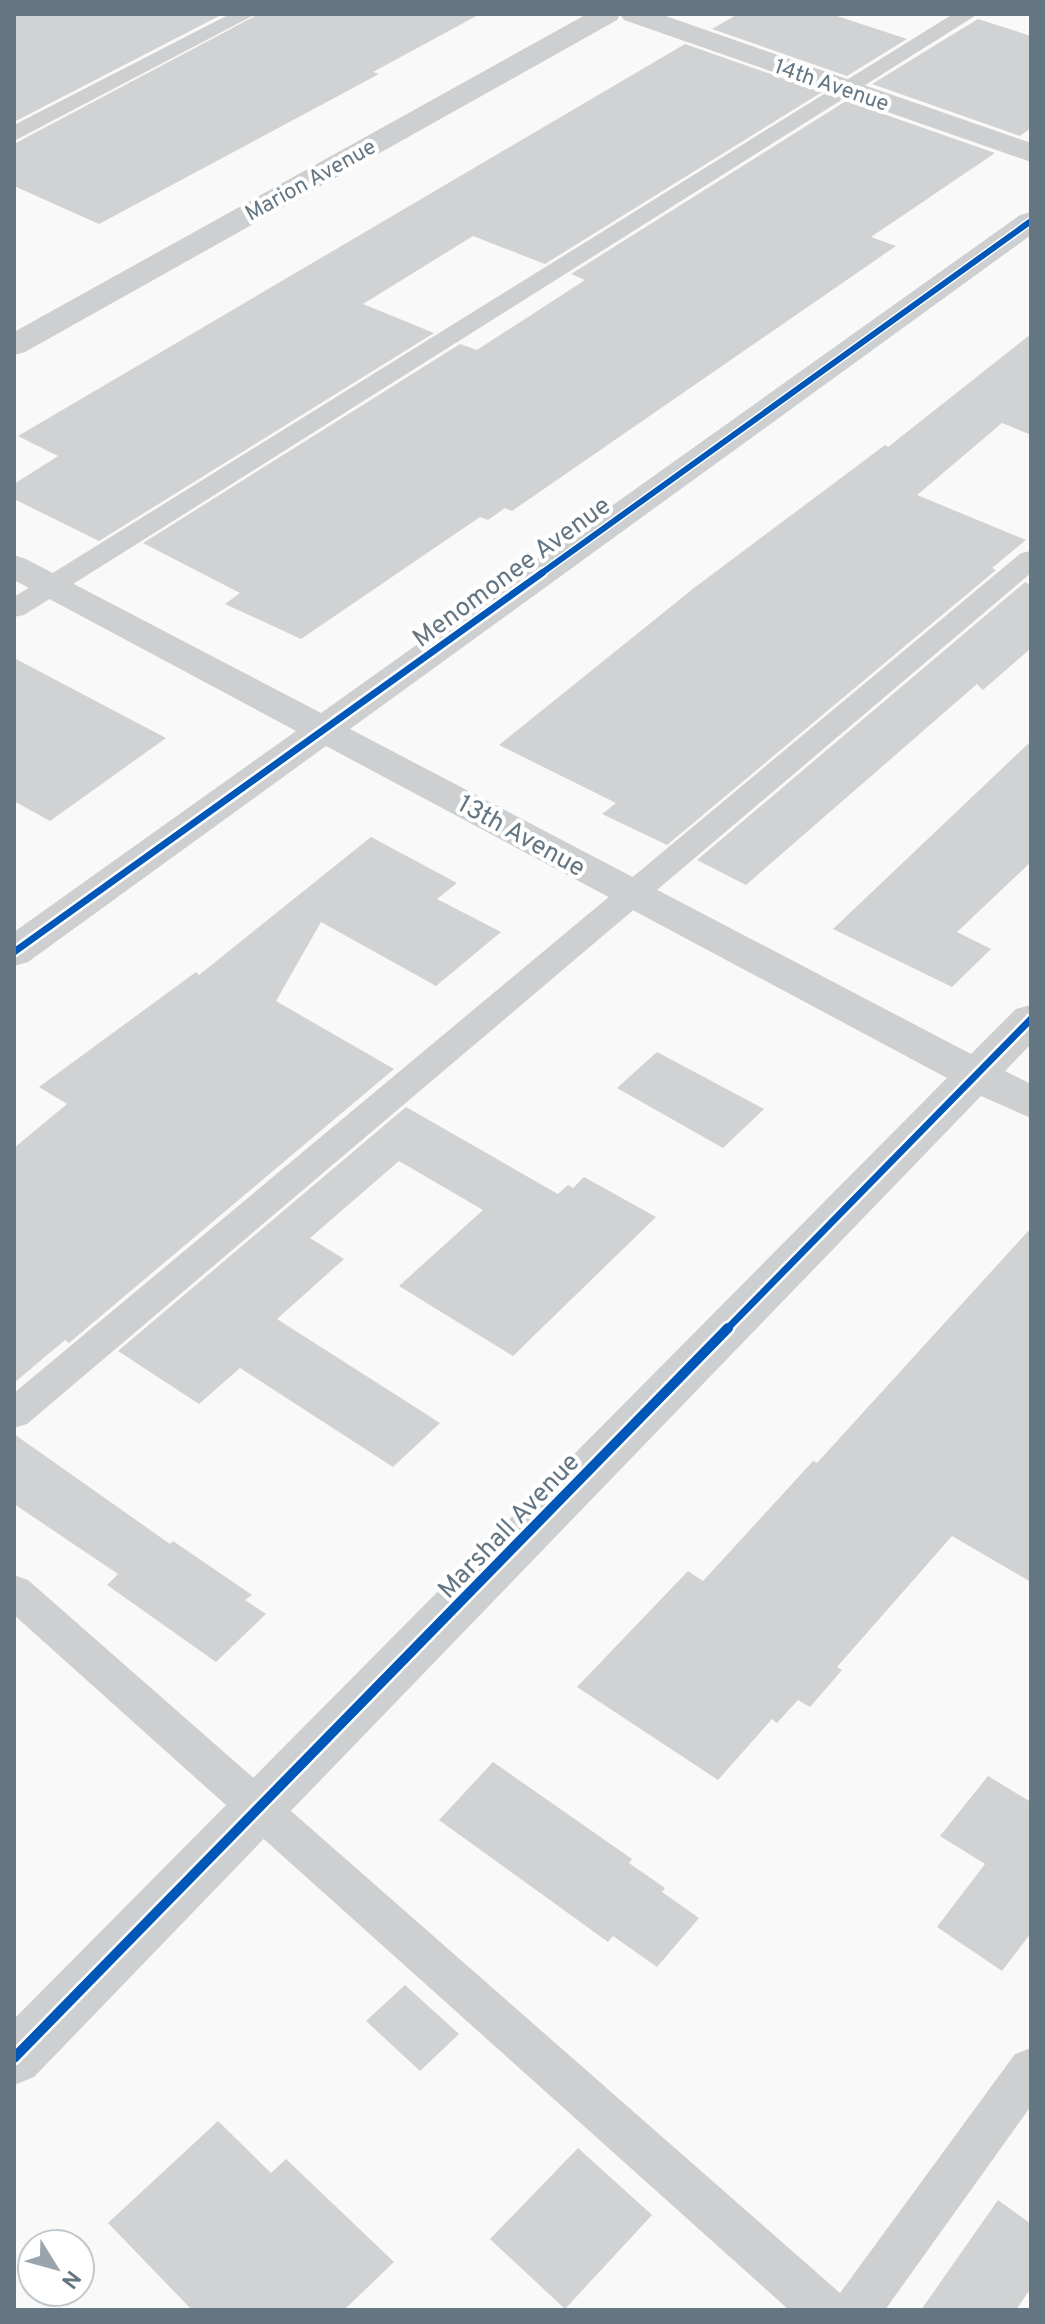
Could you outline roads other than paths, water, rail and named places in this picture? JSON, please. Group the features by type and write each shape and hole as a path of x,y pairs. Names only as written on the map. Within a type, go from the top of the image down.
{"street":[{"name":"Marion Avenue","path":"14,345 607,14"},
{"name":"14th Avenue","path":"634,14 1031,153"},
{"name":"Menomonee Avenue","path":"14,952 1031,221"},
{"name":"13th Avenue","path":"14,566 326,729 630,895 1031,1103"},
{"name":"Marshall Avenue","path":"14,2058 1031,1019"}],"lane":[{"path":"14,134 246,14"},
{"path":"14,609 968,14"},
{"path":"14,1414 1031,559"},
{"path":"14,1591 824,2310"},
{"path":"857,2310 1031,2069"}]}
